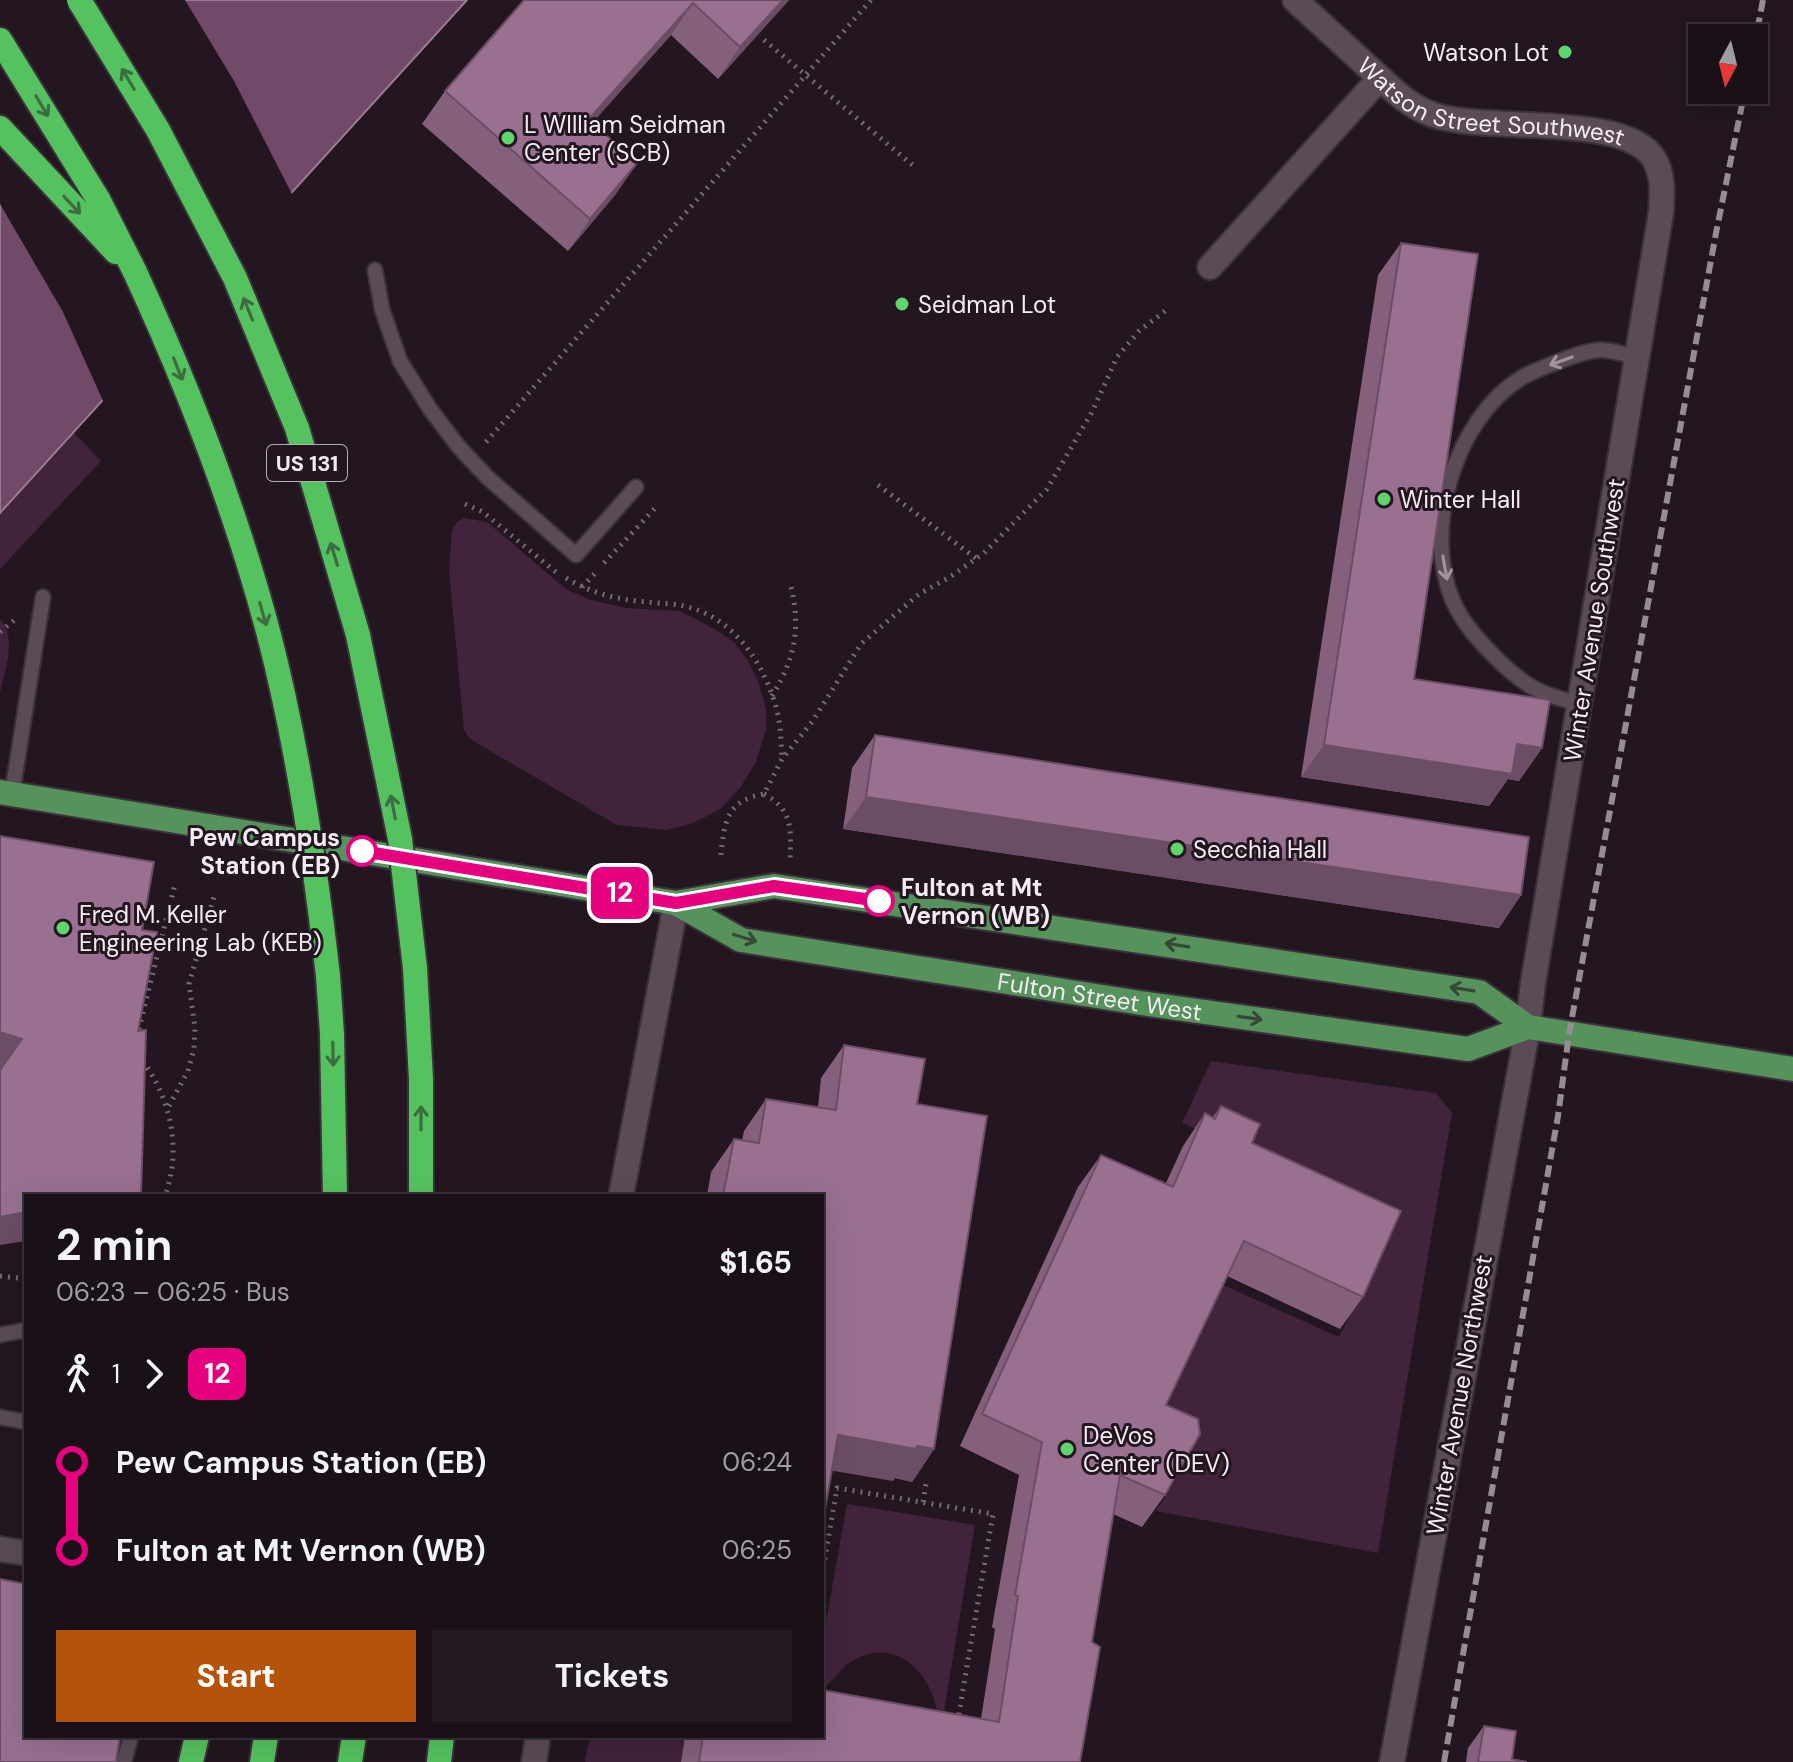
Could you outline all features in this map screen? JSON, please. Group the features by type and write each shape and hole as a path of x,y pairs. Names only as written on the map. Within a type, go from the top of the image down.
{"highway":[{"name":"US 131","path":"79,0 158,130 235,278 297,428 358,635 400,839 415,968 421,1079 421,1194"},
{"path":"0,40 98,199 176,362 218,473 269,636 295,751 313,851 328,976 335,1194"},
{"path":"0,128 135,272"},
{"path":"191,1762 197,1738"},
{"path":"262,1762 266,1738"},
{"path":"350,1762 354,1738"},
{"path":"439,1762 442,1738"}],"main road":[{"name":"Fulton Street West","path":"6,793 676,903 774,886 1479,992 1528,1027 1793,1069"},
{"name":"Fulton Street West","path":"676,903 741,940 1141,1003 1468,1049 1528,1027"}],"street":[{"name":"Watson Street Southwest","path":"1295,0 1417,108 1447,120 1583,129 1622,137 1641,146 1653,157 1662,189 1661,213"},
{"path":"1210,267 1380,78"},
{"name":"Winter Avenue Southwest","path":"1528,1027 1661,213"},
{"path":"621,1194 676,903"},
{"name":"Winter Avenue Northwest","path":"1392,1762 1528,1027"},
{"path":"0,1549 24,1553"},
{"path":"534,1762 538,1738"}],"lane":[{"path":"375,270 382,309 400,361 458,446 514,503 576,555 636,487"},
{"path":"1581,704 1548,697 1518,679 1475,637 1467,625 1453,601 1443,567 1440,531 1447,486 1462,448 1491,404 1519,379 1585,352 1604,350 1637,357"},
{"path":"6,793 43,597"},
{"path":"0,1335 24,1330"},
{"path":"0,1417 24,1422"},
{"path":"124,1762 130,1738"}],"path":[{"path":"492,449 485,441 871,0"},
{"path":"764,40 916,168"},
{"path":"764,794 782,759 812,722 861,644 919,594 977,559 1047,489 1092,412 1117,357 1139,331 1169,308"},
{"path":"878,485 977,559"},
{"path":"465,504 483,512 548,567 594,593 623,600 691,608 737,634 764,674 778,716 782,759"},
{"path":"582,587 658,505"},
{"path":"772,697 784,677 794,641 798,615 791,587"},
{"path":"721,855 727,815 749,796 764,794 778,802 785,811 791,829 790,861"},
{"path":"137,1040 175,884"},
{"path":"169,1107 188,1071 194,1049 195,1028 189,984 215,893"},
{"path":"136,1051 155,1077 169,1107 172,1158 165,1194"},
{"path":"0,1276 24,1279"},
{"path":"923,1502 926,1484"},
{"path":"824,1563 837,1488 993,1514 958,1721"}],"shaded area":[{"path":"0,0 467,0 0,513"},
{"path":"73,432 101,461 0,569 0,513"},
{"path":"464,518 487,522 566,589 591,600 626,608 680,611 734,642 758,681 766,709 766,729 756,762 740,788 719,810 693,823 667,830 617,825 470,739 464,730 449,570 452,530"},
{"path":"0,619 5,626 9,645 0,694"},
{"path":"1211,1061 1436,1093 1452,1113 1378,1553 1156,1511 1191,1455 1152,1436 1223,1285 1339,1337 1386,1244 1244,1149 1182,1123"},
{"path":"847,1504 975,1525 944,1711 937,1710 933,1695 918,1670 895,1655 882,1652 852,1661 824,1688 824,1633"},
{"path":"590,1738 685,1738 681,1762 585,1762"}],"pier":[{"path":"0,0 185,0 234,81 293,196 104,403 63,312 0,204"}],"building":[{"name":"L WIlliam Seidman Center (SCB)","path":"524,0 783,0 740,47 693,3 588,120 638,162 590,219 445,91"},
{"name":"Winter Hall","path":"1401,243 1478,254 1414,679 1550,700 1542,748 1517,744 1512,774 1324,745"},
{"path":"875,735 1529,837 1521,895 866,797"},
{"path":"0,836 154,862 142,930 157,932 138,1031 146,1030 141,1194 24,1194 24,1212 0,1217 0,1070 22,1039 0,1032"},
{"path":"844,1045 925,1059 917,1104 987,1116 934,1449 917,1446 916,1449 838,1435 824,1516 824,1194 723,1194 734,1139 759,1143 766,1099 836,1110"},
{"name":"DeVos Center (DEV)","path":"1221,1106 1260,1124 1252,1143 1401,1211 1363,1297 1244,1241 1166,1405 1198,1419 1200,1434 1165,1495 1120,1475 1092,1642 1100,1647 1080,1762 699,1762 703,1738 824,1738 824,1690 999,1722 1018,1596 1015,1595 1042,1442 982,1414 1101,1155 1173,1187 1205,1113 1215,1119"},
{"path":"0,1579 24,1584 24,1738 120,1738 116,1762 0,1762"},
{"path":"1484,1726 1516,1731 1512,1759 1527,1762 1478,1762"}],"railway":[{"path":"1758,24 1763,0"},
{"path":"1444,1762 1558,1116 1569,1034 1742,104"}],"bus line":[{"name":"12","path":"362,851 676,903 774,886 879,901"}],"place":[{"name":"Watson Lot","path":"1565,52"},
{"name":"L WIlliam Seidman Center (SCB)","path":"508,138"},
{"name":"Seidman Lot","path":"902,304"},
{"name":"Winter Hall","path":"1384,499"},
{"name":"Secchia Hall","path":"1177,849"},
{"name":"Pew Campus Station (EB)","path":"362,851"},
{"name":"Fulton at Mt Vernon (WB)","path":"879,901"},
{"name":"Fred M. Keller Engineering Lab (KEB)","path":"63,928"},
{"name":"DeVos Center (DEV)","path":"1067,1449"}]}
